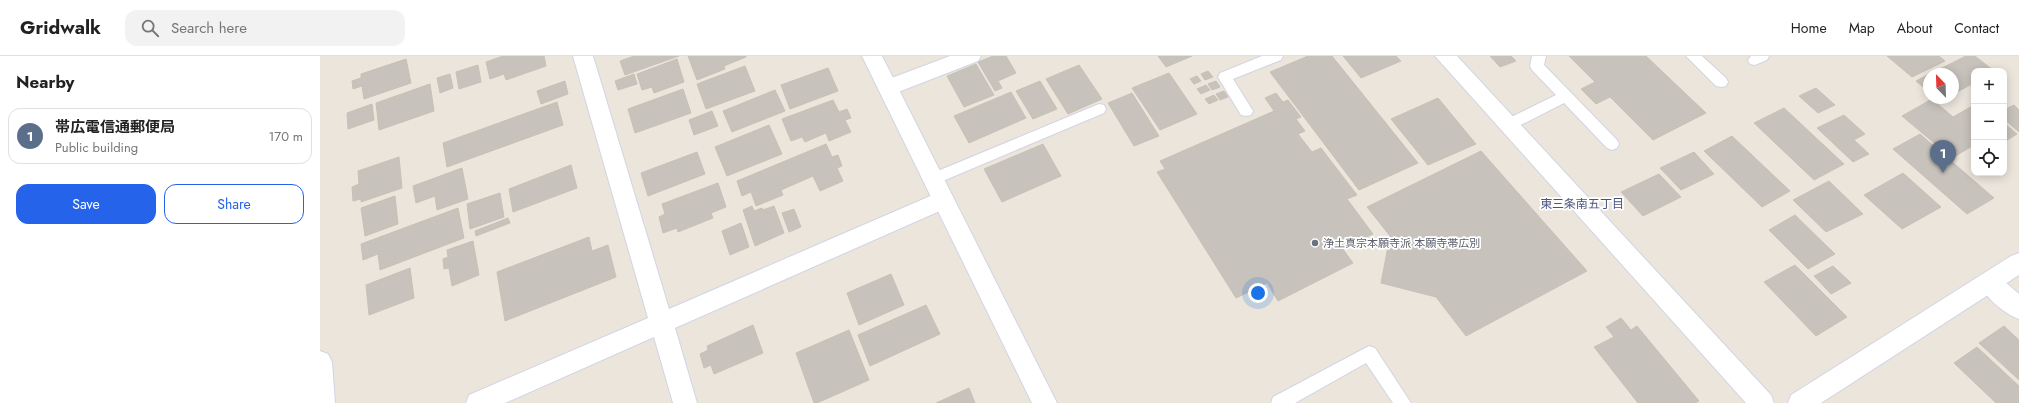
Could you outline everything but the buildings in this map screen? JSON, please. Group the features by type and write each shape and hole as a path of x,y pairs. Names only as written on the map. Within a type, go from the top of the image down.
{"street":[{"path":"583,56 685,403"},
{"path":"872,56 1045,403"},
{"path":"888,88 971,56"},
{"path":"1445,56 1762,403"},
{"path":"478,403 662,324 943,200"},
{"path":"1800,403 2019,263"},
{"path":"1989,282 2019,309"},
{"path":"320,362 323,403"}],"lane":[{"path":"1246,111 1225,78 1276,56"},
{"path":"1539,56 1537,66 1612,144"},
{"path":"1693,56 1721,82"},
{"path":"1508,124 1566,96"},
{"path":"933,179 1099,109"},
{"path":"1279,403 1369,353 1403,403"}],"place":[{"name":"帯広電信通郵便局","path":"1943,173"},
{"name":"浄土真宗本願寺派 本願寺帯広別","path":"1315,243"}],"district":[{"name":"東三条南五丁目","path":"1582,204"}]}
